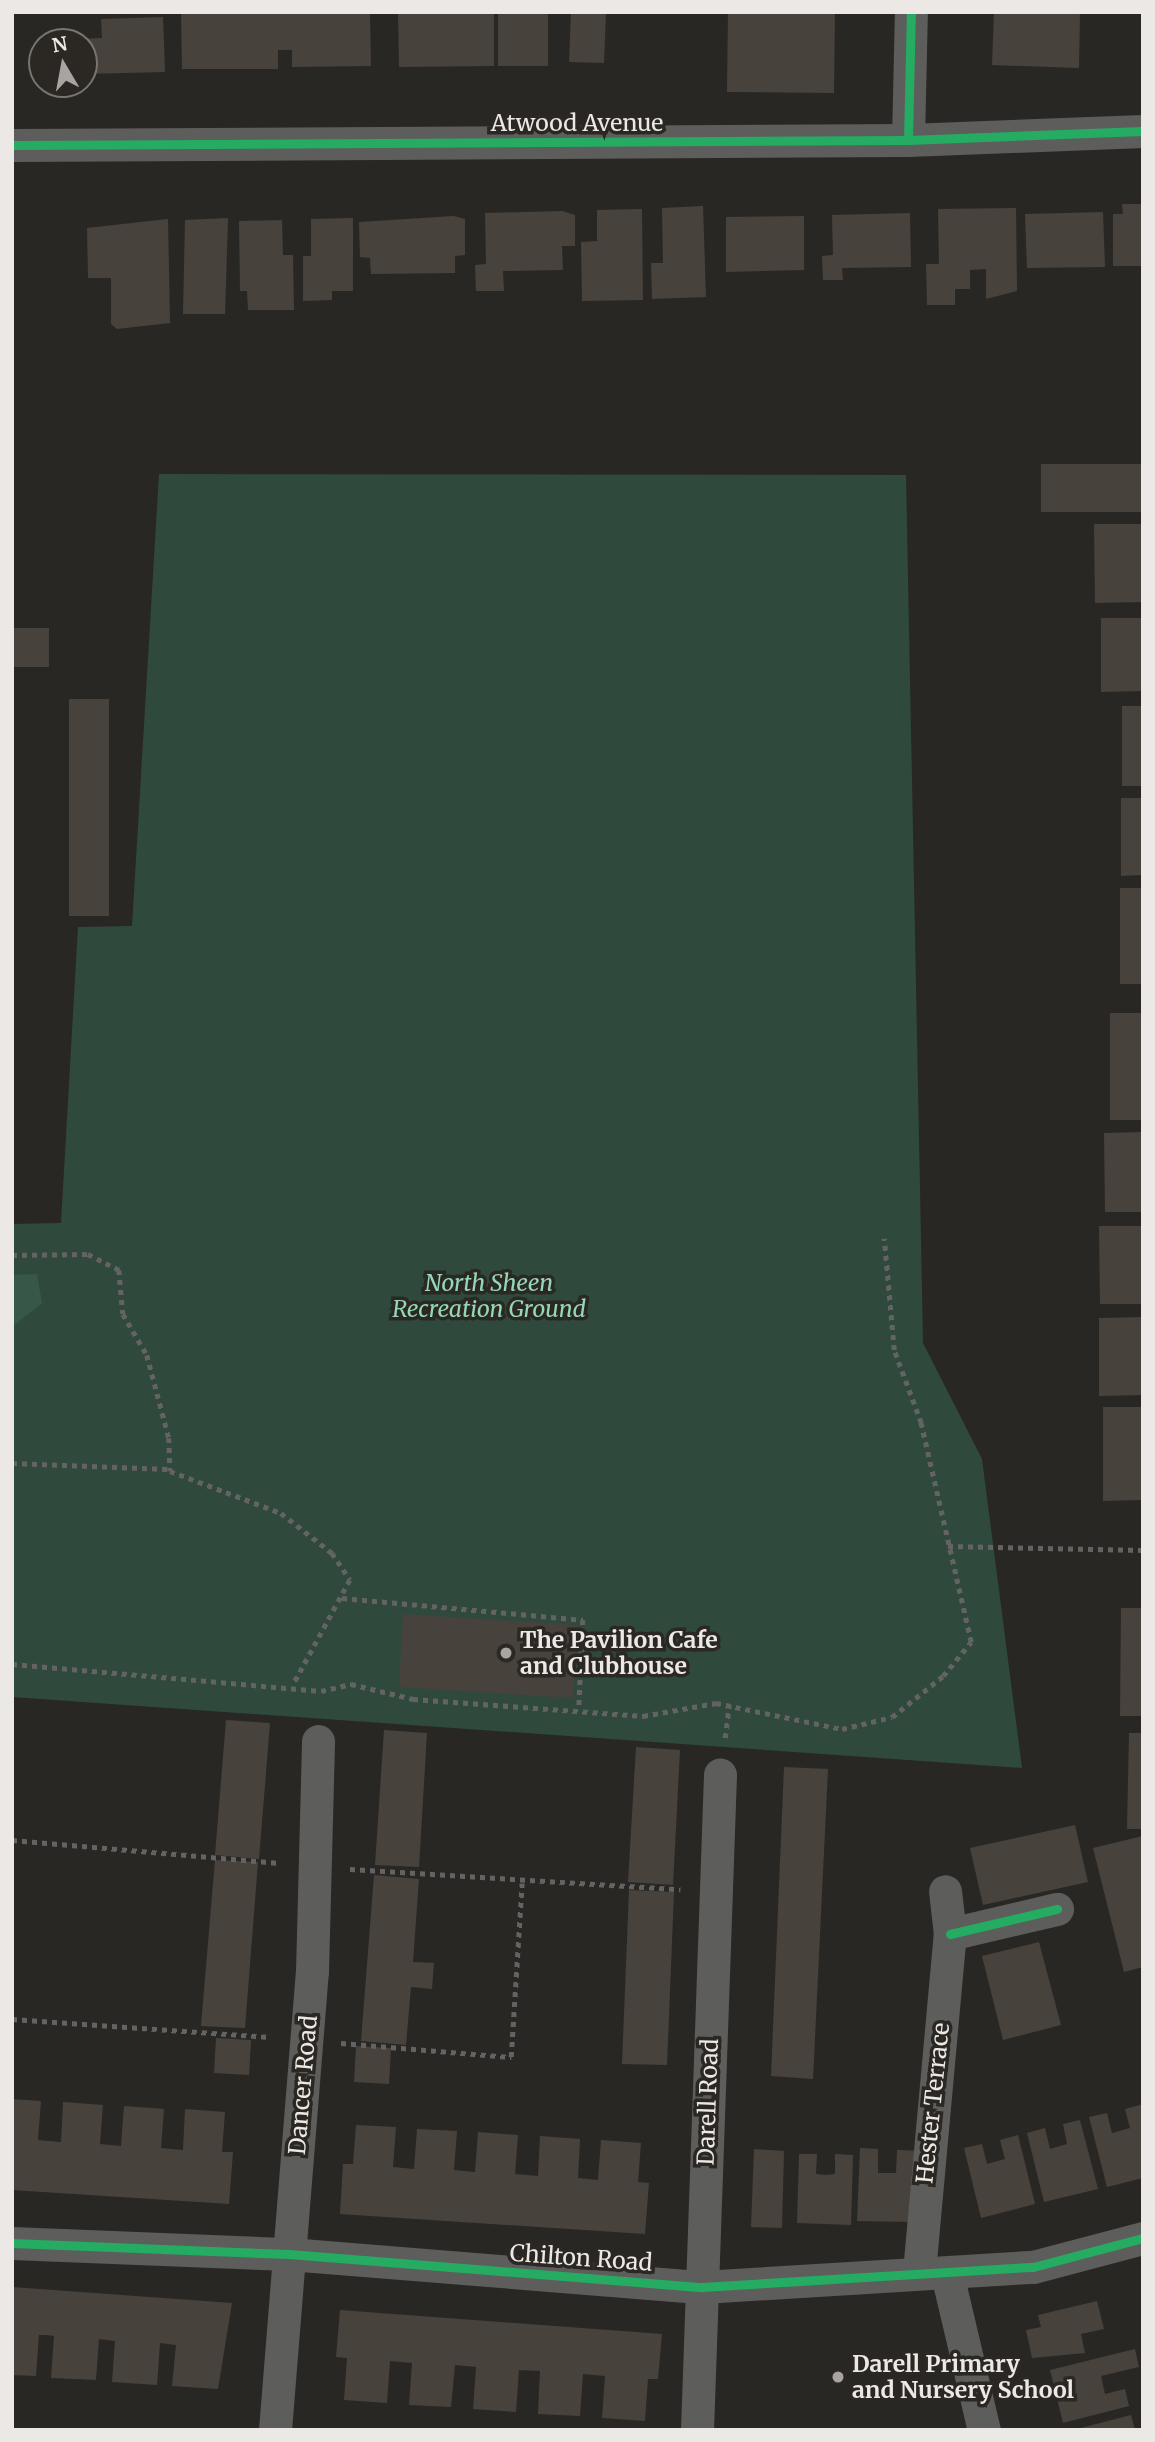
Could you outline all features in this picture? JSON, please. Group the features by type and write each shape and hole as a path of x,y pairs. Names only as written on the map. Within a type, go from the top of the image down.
{"street":[{"path":"908,140 911,12"},
{"name":"Atwood Avenue","path":"12,145 908,140 1143,131"},
{"name":"Dancer Road","path":"275,2430 318,1867 318,1741"},
{"name":"Darell Road","path":"697,2430 720,1774"},
{"name":"Hester Terrace","path":"944,1891 950,1934 933,2273 984,2430"},
{"path":"950,1934 1057,1909"},
{"name":"Chilton Road","path":"12,2243 289,2254 702,2287 1033,2267 1143,2238"}],"path":[{"path":"12,1664 293,1685 321,1691 351,1684 413,1699 579,1709 643,1716 716,1703 842,1729 891,1717 943,1676 971,1642 921,1423 894,1350 884,1238"},
{"path":"12,1255 88,1254 119,1270 122,1314 147,1355 169,1438 168,1469"},
{"path":"12,1463 168,1469 281,1513 332,1553 351,1580 293,1685"},
{"path":"948,1546 1143,1550"},
{"path":"341,1598 583,1620 579,1709"},
{"path":"12,1840 318,1867 716,1891"}],"green space":[{"name":"North Sheen Recreation Ground","path":"159,474 906,475 923,1343 982,1459 1022,1768 12,1697 12,1224 61,1223 78,927 132,926"},
{"path":"37,1274 42,1303 12,1327 12,1275"}],"building":[{"path":"181,12 370,12 371,66 292,67 292,50 278,50 278,69 182,69"},
{"path":"398,12 494,12 494,66 399,67"},
{"path":"498,12 548,12 548,66 498,66"},
{"path":"571,12 606,12 604,63 569,62"},
{"path":"728,12 835,12 834,93 727,92"},
{"path":"994,12 1080,12 1079,68 992,65"},
{"path":"163,17 165,72 98,74 101,19"},
{"path":"1122,204 1143,204 1143,266 1113,266 1113,214 1123,214"},
{"path":"703,206 706,297 652,299 651,263 663,263 662,208"},
{"path":"1016,208 1017,291 986,299 986,269 970,270 970,289 955,289 955,305 927,305 926,264 939,264 938,209"},
{"path":"642,209 643,300 582,301 581,242 597,241 597,210"},
{"path":"562,211 575,215 575,246 562,246 563,270 503,271 504,291 476,291 475,265 486,264 485,213"},
{"path":"1103,212 1105,267 1027,268 1025,214"},
{"path":"910,213 911,267 842,268 843,280 823,280 822,256 833,255 832,215"},
{"path":"454,216 465,219 465,255 455,256 455,273 371,274 370,258 360,257 359,222"},
{"path":"804,216 804,270 726,272 726,217"},
{"path":"228,218 225,314 183,314 185,220"},
{"path":"353,218 353,291 332,291 332,300 303,301 303,256 311,256 311,219"},
{"path":"168,219 170,323 117,329 111,324 111,278 88,278 87,228"},
{"path":"282,220 283,255 293,255 294,310 248,310 247,291 240,291 239,221"},
{"path":"1041,464 1143,464 1143,512 1041,512"},
{"path":"1094,524 1143,524 1143,602 1095,603"},
{"path":"1101,618 1143,618 1143,691 1101,692"},
{"path":"12,628 49,628 49,667 12,667"},
{"path":"69,699 109,699 109,916 69,916"},
{"path":"1122,706 1143,706 1143,786 1122,786"},
{"path":"1121,798 1143,798 1143,875 1121,876"},
{"path":"1120,888 1143,888 1143,984 1120,984"},
{"path":"1110,1013 1143,1013 1143,1120 1110,1120"},
{"path":"1143,1132 1143,1212 1105,1212 1104,1133"},
{"path":"1099,1226 1143,1226 1143,1304 1100,1304"},
{"path":"1143,1317 1143,1395 1099,1396 1099,1318"},
{"path":"1103,1407 1143,1407 1143,1500 1103,1501"},
{"path":"1121,1608 1143,1608 1143,1716 1120,1716"},
{"path":"403,1614 578,1625 573,1698 399,1687"},
{"path":"226,1720 270,1723 259,1859 215,1855"},
{"path":"384,1730 427,1733 419,1867 375,1865"},
{"path":"1129,1733 1143,1733 1143,1829 1127,1829"},
{"path":"636,1747 680,1750 673,1885 628,1882"},
{"path":"784,1767 828,1769 813,2079 771,2076"},
{"path":"1075,1825 1088,1882 983,1905 970,1848"},
{"path":"1143,1836 1143,1967 1124,1972 1093,1848"},
{"path":"215,1860 258,1862 245,2028 201,2026"},
{"path":"374,1875 419,1879 413,1962 434,1963 432,1989 411,1987 406,2045 361,2041"},
{"path":"629,1890 674,1892 667,2065 622,2064"},
{"path":"1039,1942 1061,2025 1003,2040 982,1956"},
{"path":"216,2038 251,2040 249,2075 214,2073"},
{"path":"356,2046 391,2048 389,2084 354,2082"},
{"path":"12,2099 41,2101 38,2140 61,2142 63,2102 103,2105 100,2144 121,2146 124,2106 164,2109 161,2148 183,2150 185,2109 225,2112 222,2152 233,2152 229,2204 12,2190"},
{"path":"1143,2104 1143,2178 1107,2187 1089,2117 1107,2113 1112,2133 1130,2128 1125,2109"},
{"path":"1080,2120 1098,2189 1044,2202 1027,2133 1045,2128 1050,2149 1067,2144 1063,2124"},
{"path":"356,2125 396,2127 393,2167 414,2169 417,2129 457,2131 454,2170 475,2172 478,2132 518,2135 515,2174 538,2176 540,2136 580,2139 578,2178 598,2180 601,2140 641,2143 638,2182 649,2183 645,2234 340,2214 343,2164 353,2164"},
{"path":"1018,2135 1035,2204 981,2218 964,2148 982,2144 987,2164 1005,2159 1000,2140"},
{"path":"860,2148 878,2149 878,2173 896,2173 897,2150 923,2151 912,2222 857,2221"},
{"path":"754,2149 784,2151 782,2228 751,2227"},
{"path":"799,2154 817,2154 816,2174 826,2175 835,2174 835,2154 853,2155 851,2225 797,2223"},
{"path":"12,2287 232,2303 218,2389 172,2386 176,2345 160,2343 157,2385 112,2382 115,2341 99,2339 96,2380 51,2378 54,2336 46,2335 39,2335 36,2376 12,2375"},
{"path":"1097,2301 1104,2329 1081,2334 1085,2353 1032,2358 1026,2330 1041,2327 1038,2315"},
{"path":"340,2310 662,2334 658,2379 648,2379 645,2421 602,2418 605,2376 583,2374 580,2416 538,2414 540,2371 519,2370 516,2412 473,2409 476,2367 455,2365 451,2407 409,2405 412,2363 390,2361 387,2403 344,2400 347,2358 336,2357"},
{"path":"1135,2349 1139,2367 1101,2376 1105,2394 1125,2389 1129,2406 1063,2423 1050,2370"},
{"path":"1131,2415 1135,2430 1077,2430 1077,2429"}],"cycle path":[{"path":"908,140 911,12"},
{"path":"12,145 908,140 1143,131"},
{"path":"950,1934 1057,1909"},
{"path":"12,2243 289,2254 702,2287 1033,2267 1143,2238"}],"place":[{"name":"The Pavilion Cafe and Clubhouse","path":"506,1653"},
{"name":"Darell Primary and Nursery School","path":"838,2377"}]}
